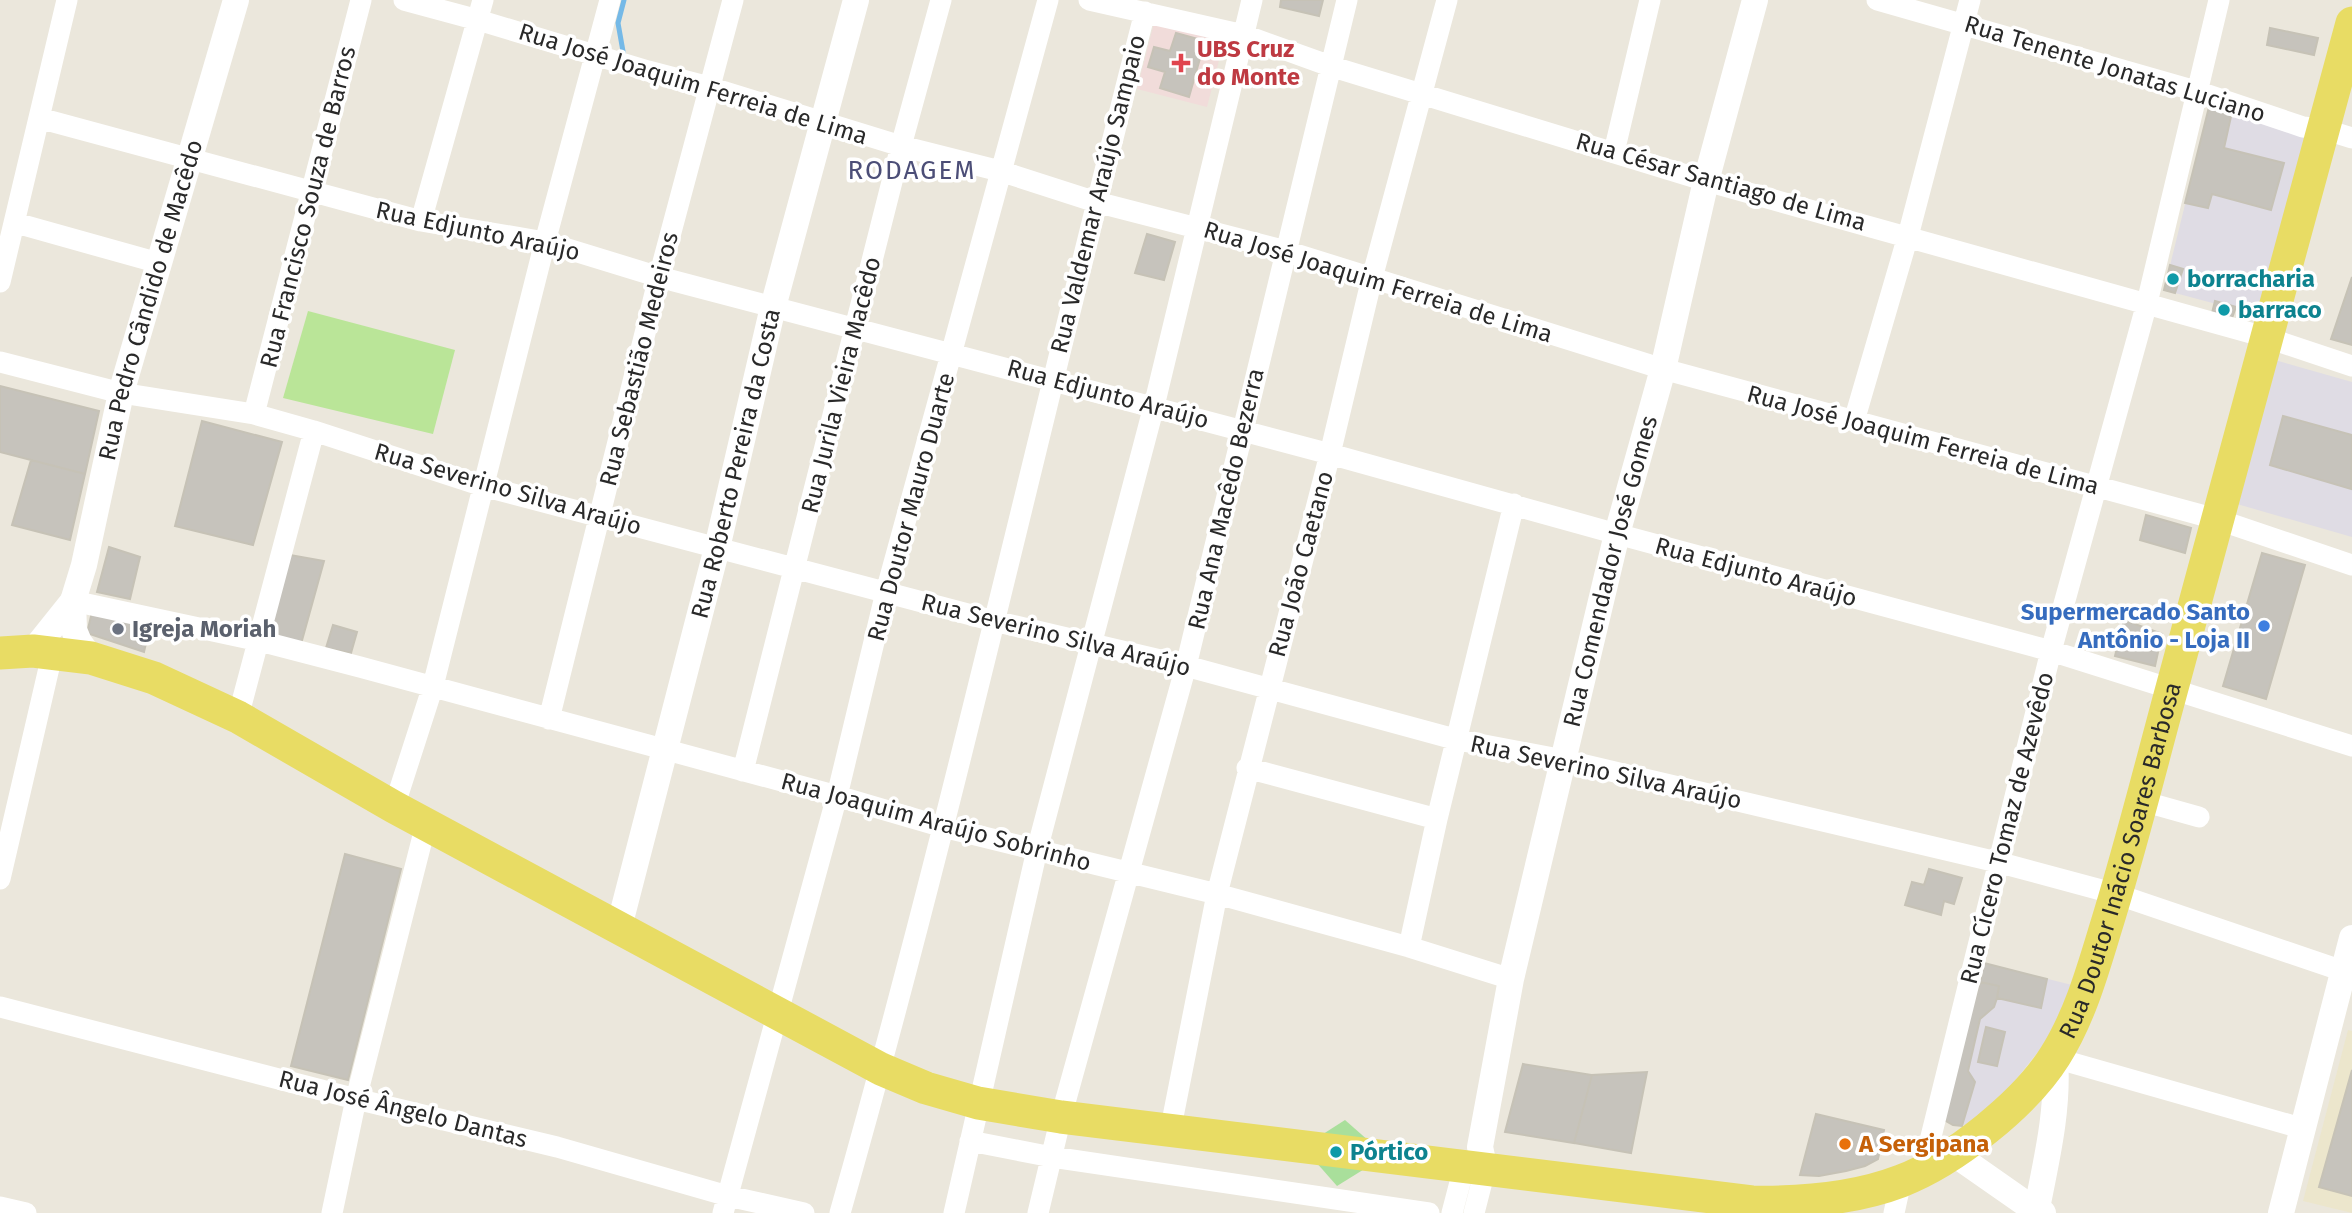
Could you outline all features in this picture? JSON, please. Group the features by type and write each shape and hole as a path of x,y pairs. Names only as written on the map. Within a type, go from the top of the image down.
{"main road":[{"name":"Rua Doutor Inácio Soares Barbosa","path":"2054,1058 2086,992 2142,801 2265,337 2338,134 2352,23"},
{"path":"0,653 91,657 154,678 238,717 394,807 881,1069 926,1088 978,1103 1170,1132 1476,1161 1752,1202 1796,1203 1843,1196 1912,1175 1953,1153 2015,1104 2054,1058"}],"street":[{"path":"0,282 67,0"},
{"name":"Rua Pedro Cândido de Macêdo","path":"73,601 84,565 121,393 236,0"},
{"name":"Rua Francisco Souza de Barros","path":"254,414 313,193 360,0"},
{"name":"Rua José Joaquim Ferreia de Lima","path":"404,0 481,10 595,56 709,87 901,146 1286,251 1663,369 2216,519 2352,565"},
{"path":"394,807 433,686 545,242 610,0"},
{"name":"Rua Sebastião Medeiros","path":"549,719 659,277 733,0"},
{"name":"Rua Roberto Pereira da Costa","path":"619,927 716,548 773,307 856,0"},
{"name":"Rua Jurila Vieira Macêdo","path":"743,771 901,146 941,0"},
{"name":"Rua Doutor Mauro Duarte","path":"725,1204 837,796 886,593 1048,0"},
{"name":"Rua César Santiago de Lima","path":"1089,0 1244,35 1333,67 1706,181 2147,303 2265,337 2352,366"},
{"path":"954,1213 1037,850 1154,406 1252,0"},
{"name":"Rua Ana Macêdo Bezerra","path":"1038,1213 1060,1117 1186,666 1333,67 1347,0"},
{"name":"Rua João Caetano","path":"1170,1132 1217,894 1247,768 1330,454 1372,278 1447,0"},
{"path":"1614,152 1650,0"},
{"name":"Rua Comendador José Gomes","path":"1476,1161 1511,979 1617,534 1663,369 1706,181 1755,0"},
{"name":"Rua Tenente Jonatas Luciano","path":"1877,0 2196,91 2303,127 2338,134"},
{"path":"1854,421 1908,236 1970,0"},
{"name":"Rua Cícero Tomaz de Azevêdo","path":"1894,1213 1912,1175 2147,303 2219,0"},
{"path":"421,221 481,10"},
{"name":"Rua Valdemar Araújo Sampaio","path":"840,1213 881,1069 943,827 1145,12"},
{"name":"Rua Edjunto Araújo","path":"39,118 421,221 545,242 659,277 1154,406 2051,652 2352,746"},
{"path":"16,223 159,263"},
{"name":"Rua Severino Silva Araújo","path":"0,362 121,393 254,414 483,486 993,621 1186,666 1458,740 1564,760 1997,862 2116,894 2348,973"},
{"path":"238,717 314,431"},
{"path":"1409,947 1514,504"},
{"path":"0,879 43,653 73,601"},
{"path":"73,601 74,630 79,642 91,657"},
{"name":"Rua Joaquim Araújo Sobrinho","path":"73,601 260,641 433,686 943,827 1217,894 1409,947 1511,979"},
{"path":"1247,768 1437,820"},
{"path":"2142,801 2199,817"},
{"path":"332,1213 356,1099 426,824"},
{"path":"2280,1213 2301,1128 2348,973 2352,938"},
{"name":"Rua José Ângelo Dantas","path":"0,1007 356,1099 557,1147 725,1204 804,1213"},
{"path":"2054,1058 2301,1128"},
{"name":"Rua Doutor Inácio Soares Barbosa","path":"2038,1212 2055,1108 2057,1083 2054,1058"},
{"path":"970,1141 1052,1157 1429,1213"},
{"path":"1953,1153 2038,1212"},
{"path":"1452,1213 1476,1161"},
{"path":"1474,1213 1476,1161"},
{"path":"0,1207 26,1213"}],"shaded area":[{"name":"UBS Cruz do Monte","path":"1155,19 1225,37 1207,107 1137,89"},
{"path":"2209,107 2311,132 2261,316 2164,290"},
{"path":"2268,358 2352,382 2352,537 2230,502"},
{"path":"1984,963 2076,986 2045,1043 2002,1097 1969,1125 1953,1125 1946,1121 1942,1114"},
{"path":"2348,1030 2352,1031 2352,1213 2303,1201"}],"green space":[{"path":"308,311 455,350 433,434 283,398"},
{"path":"1345,1120 1370,1142 1366,1168 1337,1186 1315,1161 1320,1136"}],"building":[{"path":"1281,0 1323,0 1319,16 1280,7"},
{"path":"2270,28 2318,38 2314,55 2267,45"},
{"path":"1176,33 1205,41 1189,97 1160,88 1165,72 1148,67 1154,47 1170,51"},
{"path":"2209,107 2232,112 2224,148 2284,163 2271,210 2212,194 2208,208 2185,203"},
{"path":"1147,234 1175,242 1164,280 1135,273"},
{"name":"borracharia","path":"2170,265 2183,269 2175,293 2164,290"},
{"path":"2352,277 2352,345 2331,339"},
{"name":"barraco","path":"2215,301 2236,307 2232,318 2212,313"},
{"path":"0,386 99,411 85,474 0,452"},
{"path":"2283,416 2352,435 2351,489 2270,465"},
{"path":"202,421 282,442 253,545 175,526"},
{"path":"31,460 85,474 70,540 12,525"},
{"path":"2146,515 2191,528 2185,553 2140,540"},
{"path":"109,547 140,557 130,599 97,592"},
{"name":"Supermercado Santo Antônio - Loja II","path":"2262,553 2305,565 2266,699 2223,686"},
{"path":"290,555 324,561 301,644 269,636"},
{"name":"Igreja Moriah","path":"92,612 150,626 144,652 87,633"},
{"path":"2124,620 2162,634 2155,666 2115,656"},
{"path":"333,625 357,632 351,653 326,648"},
{"path":"345,854 401,869 348,1080 291,1066"},
{"path":"1929,869 1962,878 1954,904 1944,901 1941,915 1905,905 1912,882 1924,885"},
{"path":"1984,963 2047,979 2041,1008 1997,998 1999,986 1980,982"},
{"path":"1980,982 1999,986 1997,998 1994,1007 1980,1019 1968,1071 1975,1082 1962,1126 1953,1125 1946,1121 1942,1109"},
{"path":"1986,1027 2005,1032 1997,1066 1978,1062"},
{"path":"1523,1064 1592,1075 1574,1143 1505,1132"},
{"path":"2352,1070 2352,1196 2319,1187"},
{"path":"1647,1072 1631,1153 1574,1143 1592,1075"},
{"name":"A Sergipana","path":"1816,1114 1884,1130 1878,1159 1846,1171 1819,1176 1800,1175"}],"waterway":[{"path":"624,0 618,23 624,57"}],"place":[{"name":"UBS Cruz do Monte","path":"1181,63"},
{"name":"borracharia","path":"2173,279"},
{"name":"barraco","path":"2224,310"},
{"name":"Supermercado Santo Antônio - Loja II","path":"2264,626"},
{"name":"Igreja Moriah","path":"118,629"},
{"name":"A Sergipana","path":"1845,1144"},
{"name":"Pórtico","path":"1336,1152"}],"district":[{"name":"RODAGEM","path":"912,170"}]}
